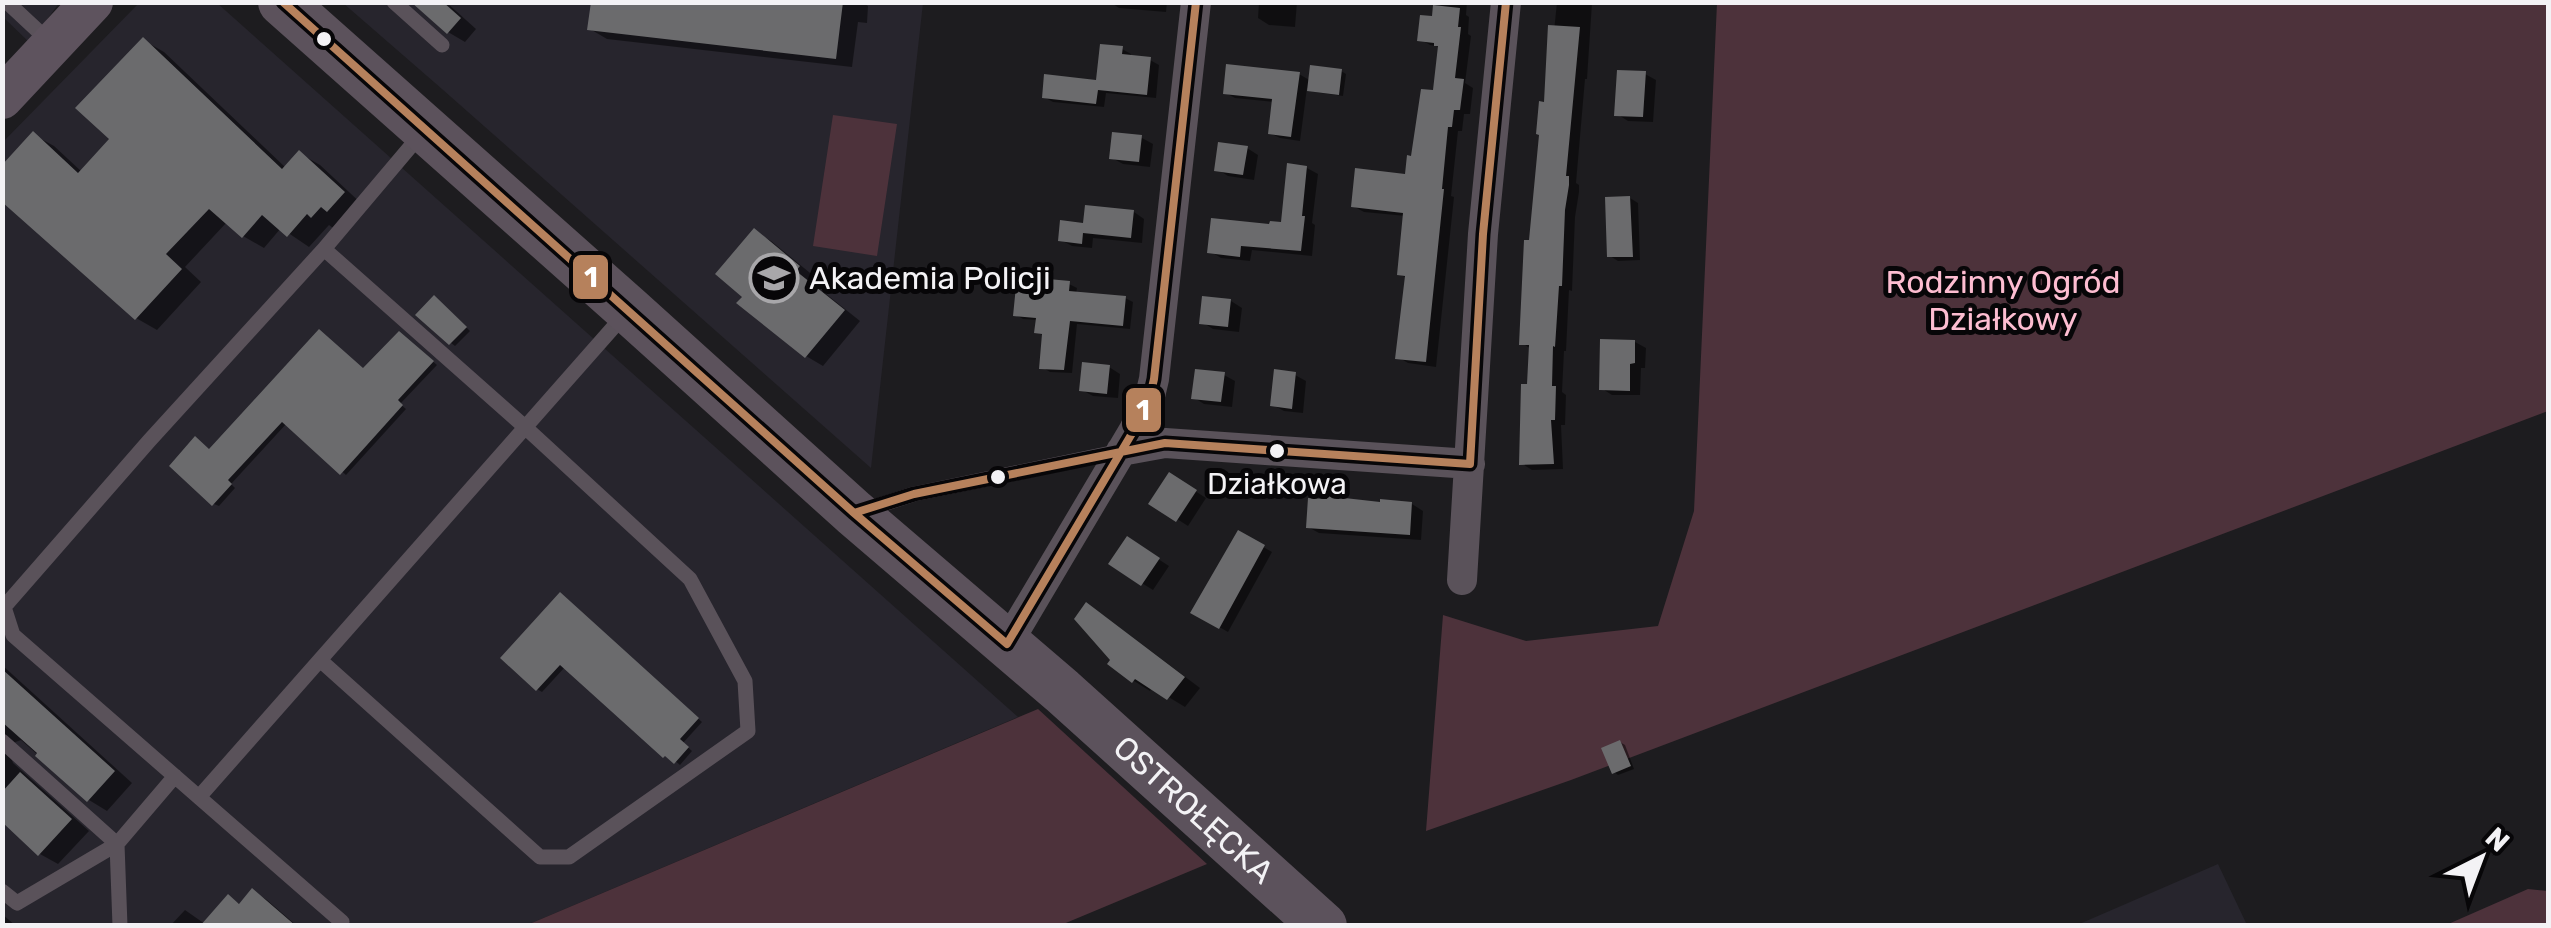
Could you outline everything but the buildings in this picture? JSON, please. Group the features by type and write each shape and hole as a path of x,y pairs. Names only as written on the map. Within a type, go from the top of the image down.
{"main road":[{"name":"OSTROŁĘCKA","path":"282,2 854,514 1062,691 1324,926"}],"street":[{"path":"2,98 92,2"},
{"path":"1007,644 1121,451 1146,406 1154,380 1196,2"},
{"path":"1462,580 1483,234 1506,2"},
{"path":"1121,451 1165,443 1470,464"}],"lane":[{"path":"8,2 54,45"},
{"path":"394,2 442,45"},
{"path":"342,922 13,635 4,607 324,250 425,130"},
{"path":"320,660 540,856 569,857 748,730 744,681 690,578 324,250"},
{"path":"199,797 629,310"},
{"path":"854,514 914,494 1121,451"},
{"path":"2,741 117,844 120,926"},
{"path":"2,891 17,903 117,844 175,776"}],"shaded area":[{"path":"2,3 59,3 30,43 3,17"},
{"path":"139,3 217,3 1018,717 527,925 3,925 2,143"},
{"name":"Akademia Policji","path":"343,3 923,3 871,468 442,89"},
{"path":"2218,864 2247,925 2077,925"}],"green space":[{"name":"Rodzinny Ogród Działkowy","path":"1717,3 2548,3 2548,411 1571,780 1426,831 1443,615 1526,641 1658,626 1694,511"},
{"path":"833,115 897,124 877,256 813,246"},
{"path":"1038,709 1207,864 1061,925 527,925"},
{"path":"2528,889 2548,891 2548,925 2446,925"}],"transit line":[{"name":"1","path":"283,2 854,513 1007,644 1134,430 1150,396 1196,2"},
{"name":"1","path":"854,513 914,494 1165,443 1470,464 1483,234 1506,2"}],"place":[{"name":"Akademia Policji","path":"774,278"},
{"name":"Działkowa","path":"1277,451"}]}
